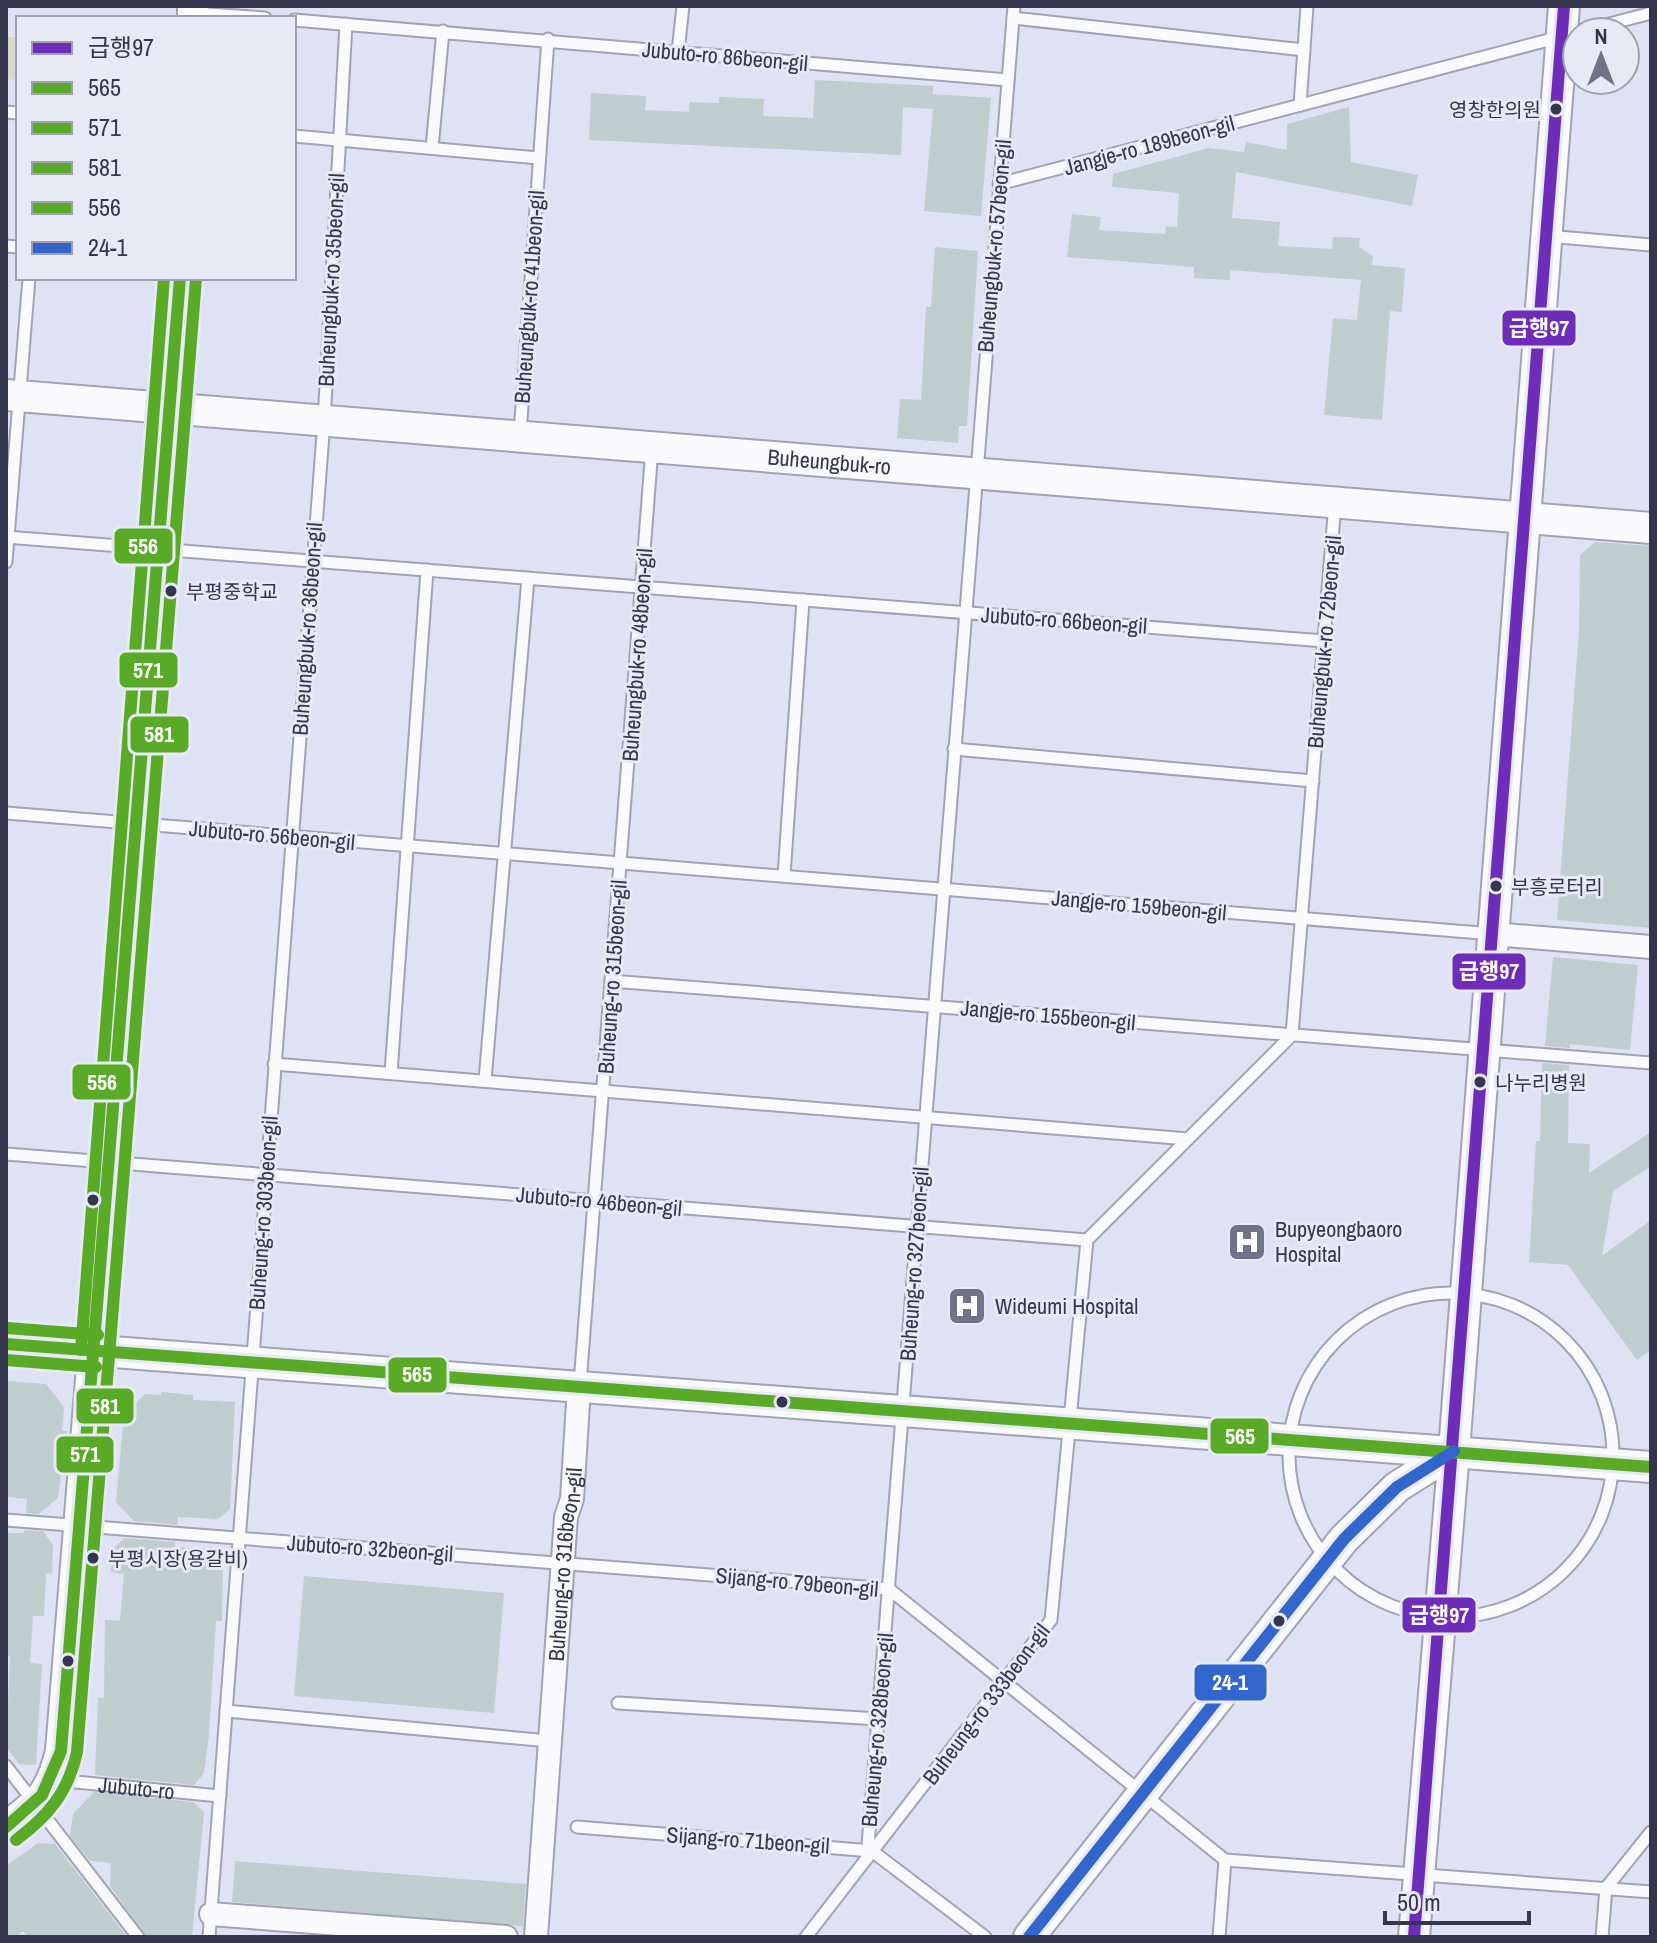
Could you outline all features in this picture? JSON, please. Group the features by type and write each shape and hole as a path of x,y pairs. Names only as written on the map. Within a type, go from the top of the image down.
{"main road":[{"path":"1414,1937 1546,236 1565,96"},
{"path":"6,1827 36,1805 54,1780 61,1751 97,1351 180,280"},
{"name":"Buheungbuk-ro","path":"13,395 1651,528"},
{"path":"6,1344 1651,1467"},
{"path":"1029,1937 1344,1539 1388,1495 1454,1451"}],"street":[{"path":"1493,934 1650,951"},
{"name":"Buheung-ro 316beon-gil","path":"536,1937 562,1563 566,1517 572,1499 579,1387"},
{"path":"211,1914 506,1937"}],"lane":[{"path":"678,52 683,6"},
{"path":"1300,105 1307,6"},
{"path":"193,12 241,16"},
{"name":"Buheungbuk-ro 57beon-gil","path":"954,749 1013,12 1304,50"},
{"name":"Jubuto-ro 86beon-gil","path":"296,20 1008,80"},
{"name":"Buheungbuk-ro 35beon-gil","path":"324,421 337,139 346,24"},
{"path":"296,136 432,148 443,31"},
{"name":"Jangje-ro 189beon-gil","path":"999,184 1561,37"},
{"name":"Buheungbuk-ro 41beon-gil","path":"520,437 548,39"},
{"name":"Buheungbuk-ro 41beon-gil","path":"432,148 538,158"},
{"path":"1546,236 1651,245"},
{"path":"6,562 13,395 29,280"},
{"name":"Buheungbuk-ro 36beon-gil","path":"291,836 324,421"},
{"name":"Buheungbuk-ro 48beon-gil","path":"621,863 652,447"},
{"name":"Buheungbuk-ro 72beon-gil","path":"1302,918 1335,503"},
{"name":"Jubuto-ro 66beon-gil","path":"7,537 1324,641"},
{"path":"274,1064 391,1073 427,570"},
{"path":"485,1080 507,854 528,578"},
{"path":"784,876 803,600"},
{"name":"Buheungbuk-ro 72beon-gil","path":"954,749 1313,781"},
{"name":"Buheung-ro 327beon-gil","path":"903,1410 954,749"},
{"name":"Jubuto-ro 56beon-gil","path":"6,813 621,863"},
{"name":"Buheung-ro 303beon-gil","path":"209,1937 291,836"},
{"name":"Jangje-ro 159beon-gil","path":"621,863 1493,934"},
{"name":"Buheung-ro 315beon-gil","path":"579,1387 621,863"},
{"path":"1087,1240 1292,1035 1302,918"},
{"name":"Jangje-ro 155beon-gil","path":"611,981 1651,1063"},
{"name":"Buheung-ro 315beon-gil","path":"391,1073 925,1117"},
{"path":"925,1117 1188,1139"},
{"name":"Jubuto-ro 46beon-gil","path":"6,1154 1087,1240"},
{"name":"Buheung-ro 333beon-gil","path":"806,1937 1051,1620 1087,1240"},
{"path":"1434,1294 1466,1294 1517,1307 1543,1322 1574,1349 1604,1402 1613,1463 1597,1525 1587,1544 1559,1576 1542,1589 1504,1608 1483,1614 1440,1616 1390,1605 1354,1584 1328,1561 1309,1534 1296,1504 1289,1472 1289,1439 1295,1408 1307,1379 1325,1352 1347,1330 1374,1312 1403,1300 1434,1294"},
{"name":"Buheung-ro 328beon-gil","path":"869,1853 903,1410"},
{"name":"Jubuto-ro 32beon-gil","path":"6,1520 562,1563"},
{"name":"Sijang-ro 79beon-gil","path":"562,1563 889,1589 1144,1791 1225,1860"},
{"path":"618,1703 878,1719"},
{"path":"226,1711 549,1741"},
{"path":"6,1766 138,1937"},
{"name":"Jubuto-ro","path":"54,1780 220,1796"},
{"name":"Sijang-ro 71beon-gil","path":"577,1827 869,1853"},
{"path":"1602,1937 1606,1888 1651,1832"},
{"path":"869,1853 985,1937"},
{"path":"1219,1937 1225,1860 1651,1892"}],"shaded area":[{"path":"6,37 16,37 16,80 6,79"}],"building":[{"path":"815,80 933,86 933,94 991,98 981,216 924,211 933,109 903,107 901,155 589,140 591,93 646,96 645,110 689,112 689,102 719,103 719,97 764,99 763,116 813,118"},
{"path":"1349,107 1351,162 1418,175 1412,206 1236,172 1232,218 1280,222 1278,246 1332,249 1333,237 1360,238 1359,247 1373,256 1372,265 1405,268 1402,312 1390,311 1382,420 1324,415 1333,318 1357,320 1361,280 1230,270 1230,280 1194,278 1194,267 1067,257 1072,214 1101,217 1099,230 1165,234 1166,226 1177,227 1179,193 1112,187 1113,174 1209,148 1244,152 1246,142 1287,150 1287,124"},
{"path":"935,247 978,251 967,426 959,426 958,443 897,438 900,399 921,400 926,307 931,307"},
{"path":"1595,542 1651,546 1651,928 1557,920 1579,630 1580,555"},
{"path":"1553,957 1638,965 1630,1050 1570,1044 1570,1048 1545,1046"},
{"path":"1542,1063 1569,1065 1568,1143 1590,1144 1589,1173 1651,1132 1651,1166 1613,1191 1602,1256 1651,1220 1651,1350 1637,1360 1568,1265 1529,1262 1536,1141 1540,1141"},
{"path":"6,1381 46,1384 64,1407 62,1431 67,1431 58,1498 39,1514 26,1513 27,1499 6,1497"},
{"path":"161,1392 193,1395 193,1400 235,1402 230,1509 218,1519 178,1517 177,1525 134,1521 116,1502 124,1414 145,1394 161,1395"},
{"path":"24,1530 43,1531 53,1545 52,1574 46,1573 44,1616 33,1616 30,1663 42,1664 36,1765 19,1764 6,1747 10,1656 6,1656 6,1533 24,1533"},
{"path":"125,1538 175,1542 175,1547 215,1549 223,1558 222,1621 216,1621 209,1734 204,1773 194,1785 95,1775 98,1698 104,1698 105,1620 120,1621 124,1574 111,1572 113,1549"},
{"path":"304,1576 504,1593 494,1713 294,1696"},
{"path":"94,1792 193,1802 204,1812 192,1937 146,1937 110,1886 111,1863 90,1861 70,1836 73,1814"},
{"path":"38,1843 55,1844 127,1937 28,1937 23,1931 15,1937 6,1937 6,1866"},
{"path":"235,1861 526,1884 523,1926 232,1902"}],"transit line":[{"name":"급행97","path":"1414,1937 1564,6"},
{"name":"556","path":"81,1350 164,280"},
{"name":"571","path":"6,1827 42,1795 61,1751 180,280"},
{"name":"581","path":"16,1840 38,1822 62,1792 77,1752 196,280"},
{"name":"556","path":"7,1328 98,1335"},
{"name":"565","path":"6,1344 1651,1467"},
{"name":"581","path":"6,1360 96,1367"},
{"name":"24-1","path":"1029,1937 1344,1539 1397,1487 1454,1451"}],"place":[{"name":"영창한의원","path":"1556,109"},
{"name":"부평중학교","path":"171,591"},
{"name":"부흥로터리","path":"1496,886"},
{"name":"나누리병원","path":"1480,1082"},
{"name":"Bupyeongbaoro Hospital","path":"1247,1242"},
{"name":"Wideumi Hospital","path":"967,1306"},
{"name":"부평시장(용갈비)","path":"93,1558"}]}
